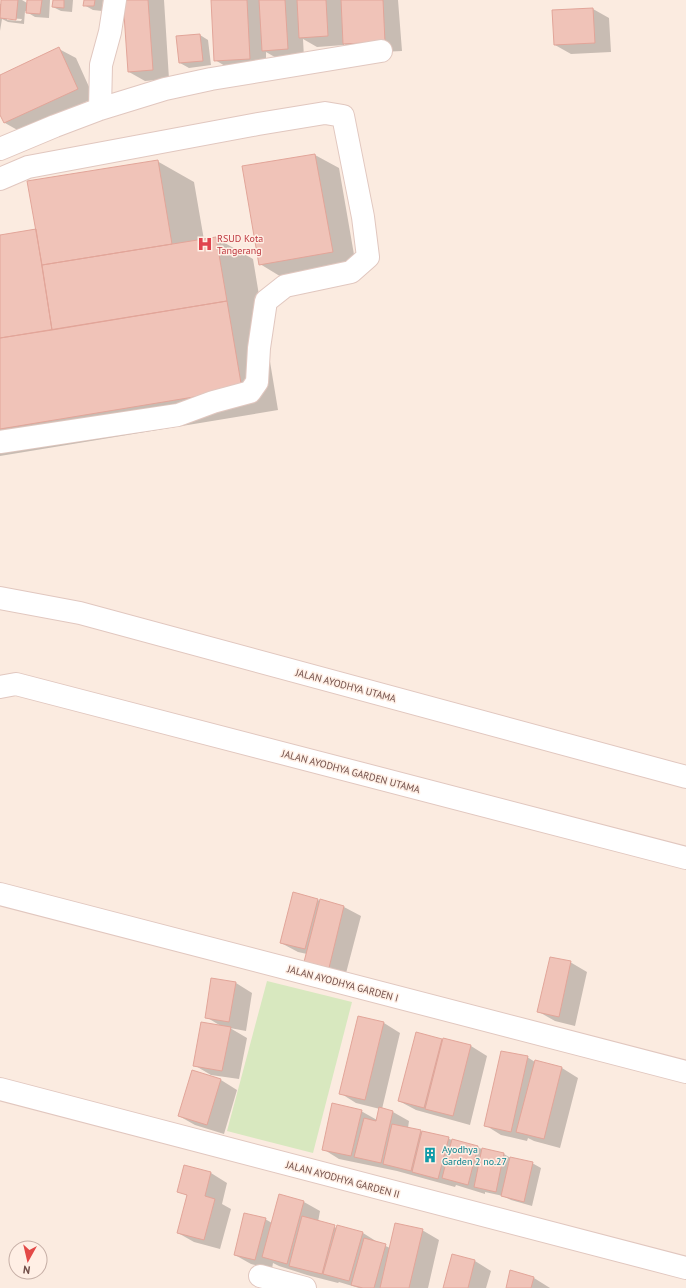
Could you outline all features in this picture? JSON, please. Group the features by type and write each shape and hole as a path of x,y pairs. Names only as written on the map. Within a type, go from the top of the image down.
{"street":[{"path":"100,109 101,65 110,32 115,0"},
{"path":"0,149 100,109 165,89 203,81 381,51"},
{"path":"0,179 28,167 258,124 325,113 343,116 363,218 368,256 351,272 285,286 266,301 259,348 257,382 250,392 213,402 178,415 0,442"},
{"name":"JALAN AYODHYA UTAMA","path":"1,599 80,613 686,777"},
{"name":"JALAN AYODHYA GARDEN UTAMA","path":"8,686 686,858"},
{"name":"JALAN AYODHYA GARDEN I","path":"0,894 686,1072"},
{"name":"JALAN AYODHYA GARDEN II","path":"0,1089 686,1268"},
{"path":"260,1276 305,1288"}],"green space":[{"path":"267,981 352,1002 313,1153 227,1131"}],"building":[{"path":"1,0 18,0 16,20 0,18"},
{"path":"27,0 42,0 40,14 26,13"},
{"path":"53,0 64,0 64,8 52,7"},
{"path":"84,0 95,0 94,6 83,6"},
{"path":"123,0 148,0 153,70 128,72"},
{"path":"211,0 247,0 250,59 214,61"},
{"path":"259,0 285,0 288,49 262,51"},
{"path":"297,0 326,0 328,36 299,38"},
{"path":"341,0 383,0 385,42 343,44"},
{"path":"593,8 595,43 554,45 552,10"},
{"path":"200,34 203,61 179,63 176,36"},
{"path":"59,47 78,89 4,123 0,115 0,75"},
{"path":"315,154 333,252 259,265 242,166"},
{"path":"158,160 172,244 42,265 27,181"},
{"path":"36,229 52,330 0,338 0,235"},
{"path":"216,237 227,301 52,330 42,265"},
{"path":"227,301 242,389 0,429 0,338"},
{"path":"293,892 318,899 305,949 280,943"},
{"path":"320,899 344,906 329,968 304,962"},
{"path":"550,957 571,961 559,1017 537,1012"},
{"path":"211,978 236,982 229,1022 205,1018"},
{"path":"358,1016 384,1022 365,1100 339,1094"},
{"path":"201,1022 231,1027 222,1071 193,1066"},
{"path":"416,1032 442,1039 424,1108 398,1101"},
{"path":"443,1038 471,1045 453,1116 425,1109"},
{"path":"501,1051 528,1056 511,1132 484,1126"},
{"path":"535,1060 562,1067 544,1139 516,1132"},
{"path":"192,1070 221,1079 207,1125 178,1116"},
{"path":"332,1103 362,1110 351,1156 322,1150"},
{"path":"379,1107 393,1111 381,1163 354,1157 364,1118 376,1121"},
{"path":"392,1124 421,1130 411,1171 383,1164"},
{"name":"Ayodhya Garden 2 no.27","path":"422,1131 449,1137 438,1179 412,1172"},
{"path":"452,1139 478,1146 468,1185 442,1178"},
{"path":"482,1148 504,1153 496,1192 474,1187"},
{"path":"510,1157 533,1162 524,1202 501,1196"},
{"path":"184,1165 211,1172 205,1196 215,1199 204,1240 177,1233 187,1195 177,1192"},
{"path":"279,1194 304,1201 287,1264 262,1257"},
{"path":"244,1213 266,1218 255,1260 234,1255"},
{"path":"302,1216 335,1225 322,1274 289,1266"},
{"path":"395,1223 423,1229 409,1288 380,1288"},
{"path":"337,1225 363,1232 349,1281 323,1274"},
{"path":"364,1238 386,1244 374,1288 363,1288 351,1285"},
{"path":"452,1254 475,1260 468,1288 443,1288"},
{"path":"510,1270 534,1277 531,1288 506,1288"}],"place":[{"name":"RSUD Kota Tangerang","path":"205,244"},
{"name":"Ayodhya Garden 2 no.27","path":"430,1155"}]}
